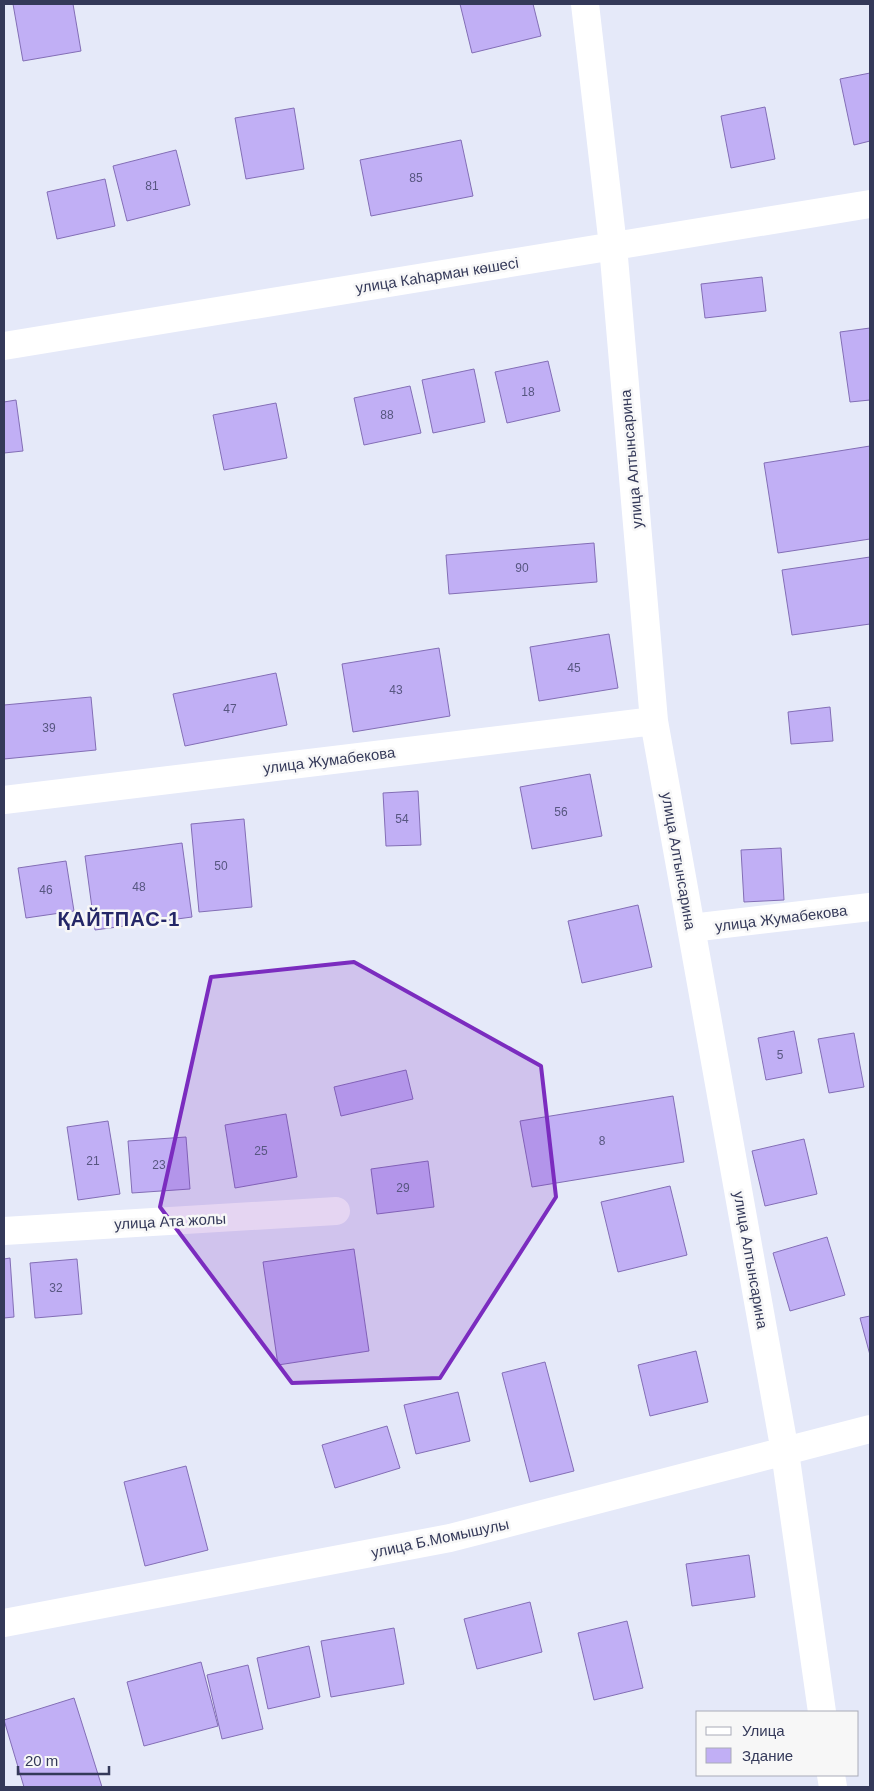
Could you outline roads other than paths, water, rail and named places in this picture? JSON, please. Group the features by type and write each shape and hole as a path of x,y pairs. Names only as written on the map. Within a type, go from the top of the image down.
{"street":[{"name":"улица Алтынсарина","path":"585,4 613,246 654,721 785,1452 822,1711"},
{"name":"улица Каһарман көшесі","path":"4,346 870,204"},
{"name":"улица Жумабекова","path":"4,800 654,721"},
{"name":"улица Жумабекова","path":"691,928 870,907"},
{"name":"улица Ата жолы","path":"4,1231 336,1211"},
{"name":"улица Б.Момышулы","path":"4,1623 450,1538 870,1429"}],"district":[{"name":"ҚАЙТПАС-1","path":"119,919"}]}
